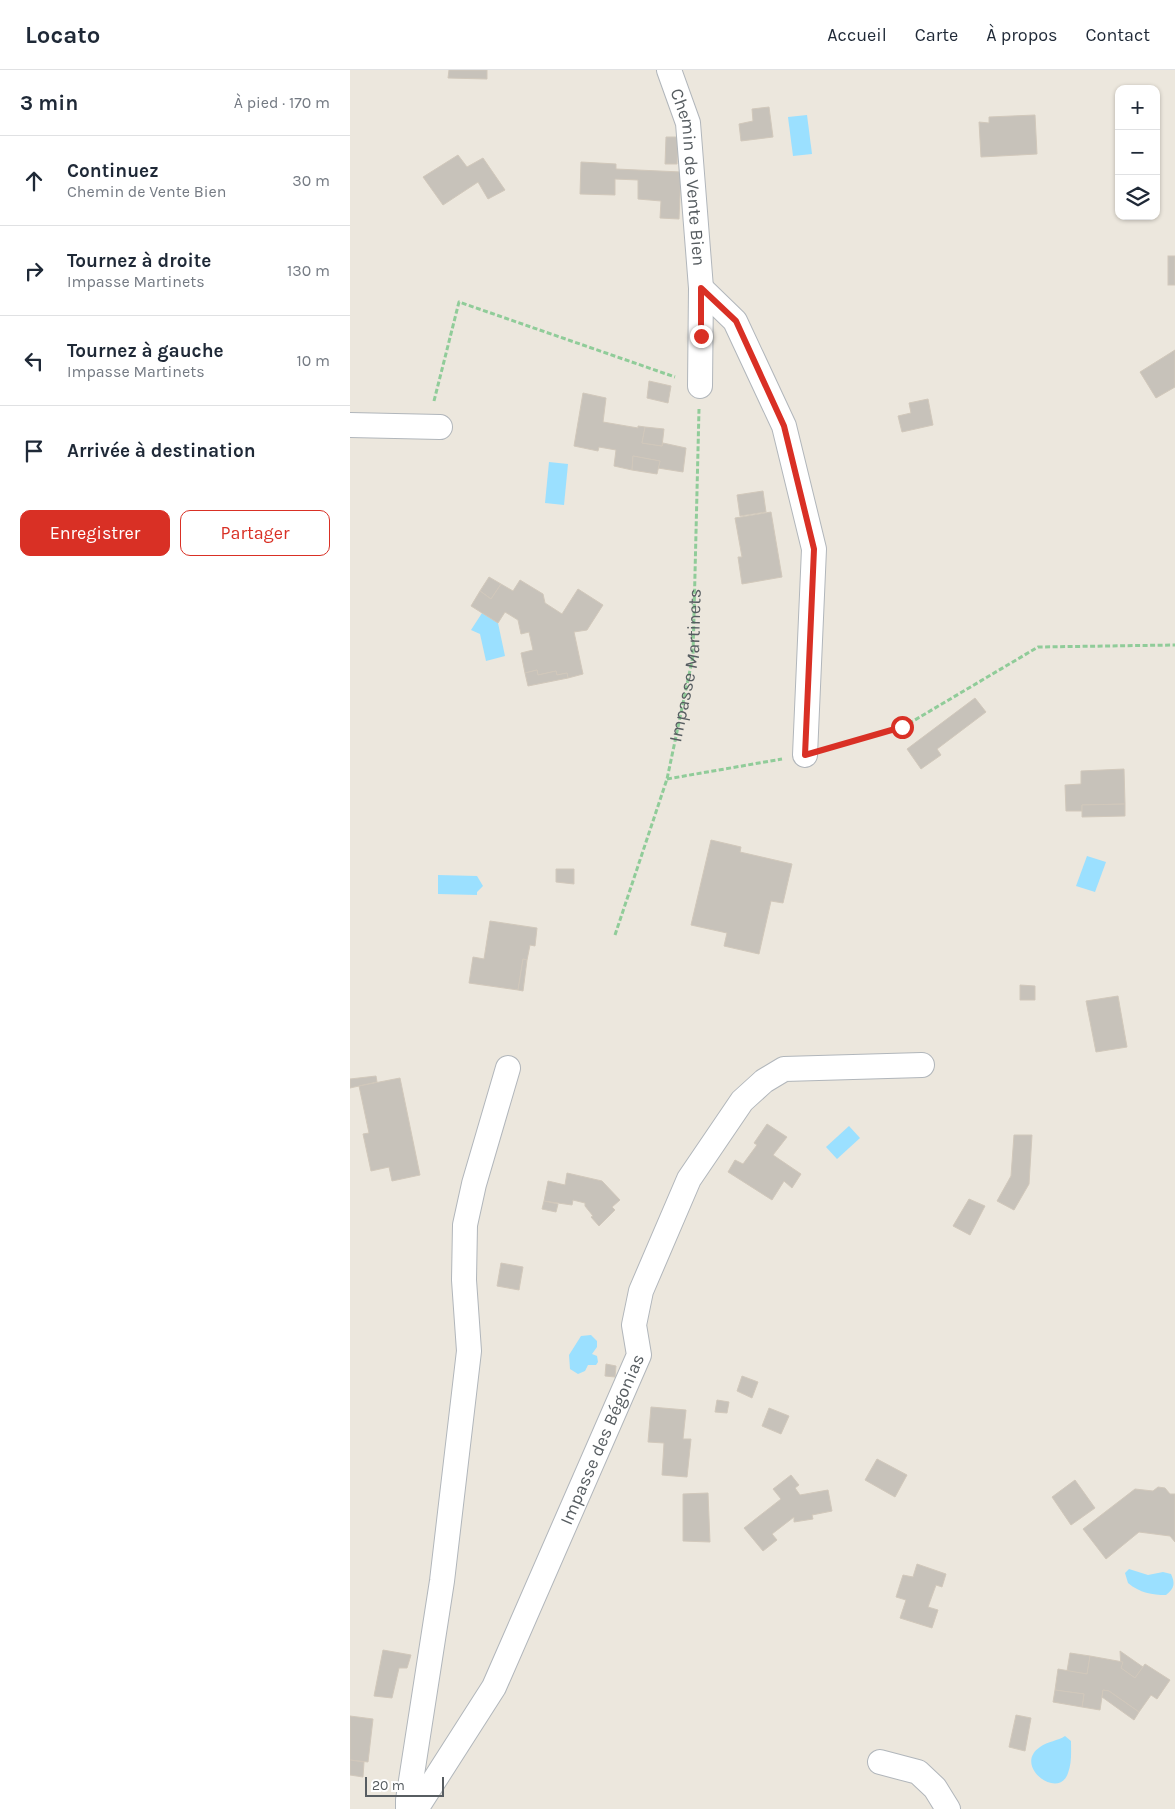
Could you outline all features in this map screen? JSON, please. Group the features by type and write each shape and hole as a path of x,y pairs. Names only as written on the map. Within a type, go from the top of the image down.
{"street":[{"name":"Chemin de Vente Bien","path":"669,70 688,123 701,288"},
{"path":"700,386 701,288"},
{"path":"701,288 736,321 784,426 814,549 805,755"},
{"path":"350,424 434,427"},
{"name":"Impasse des Bégonias","path":"416,1809 494,1687 640,1355 634,1325 641,1291 689,1179 742,1101 764,1081 784,1069 922,1064"},
{"path":"408,1809 413,1763 442,1581 469,1351 464,1280 465,1225 474,1184 508,1068"},
{"path":"880,1762 918,1772 935,1788 948,1809"}],"path":[{"path":"434,427 459,302 700,386"},
{"name":"Impasse Martinets","path":"615,935 667,779 692,656 700,386"},
{"path":"667,779 805,755 902,727 1038,647 1175,645"}],"water":[{"path":"807,115 812,154 793,156 788,117"},
{"path":"549,462 568,464 564,505 545,503"},
{"path":"482,613 498,623 505,656 486,661 480,634 471,630"},
{"path":"1087,856 1106,862 1095,892 1076,886"},
{"path":"438,875 477,876 483,886 477,892 477,895 438,894"},
{"path":"849,1126 860,1138 837,1159 826,1147"},
{"path":"591,1335 597,1341 597,1347 592,1354 597,1356 598,1362 596,1365 588,1365 585,1371 578,1374 570,1369 569,1355 581,1336"},
{"path":"1129,1569 1148,1575 1163,1572 1171,1574 1174,1583 1173,1588 1166,1595 1142,1591 1128,1583 1125,1573"},
{"path":"1065,1736 1071,1741 1071,1761 1068,1773 1063,1781 1056,1783 1048,1782 1040,1778 1034,1771 1031,1763 1033,1755 1043,1745"}],"building":[{"path":"449,70 487,70 487,79 448,78"},
{"path":"769,107 773,137 741,141 739,124 753,121 752,109"},
{"path":"1035,115 1037,154 981,157 979,122 989,123 989,117"},
{"path":"666,137 678,137 677,164 665,164"},
{"path":"458,155 467,167 483,158 505,190 488,199 478,182 443,205 423,177"},
{"path":"581,162 616,164 616,169 681,172 679,219 660,218 661,201 638,199 638,180 615,179 615,195 580,194"},
{"path":"1168,256 1175,256 1175,285 1168,285"},
{"path":"1175,350 1175,387 1156,398 1140,372"},
{"path":"649,381 671,386 668,403 647,398"},
{"path":"583,393 606,398 603,422 638,428 638,426 645,427 642,443 662,446 663,443 686,448 683,472 658,468 660,461 633,456 632,470 614,466 616,450 599,447 598,451 574,446"},
{"path":"928,399 933,425 902,432 898,416 911,413 909,403"},
{"path":"645,427 664,429 662,446 642,443"},
{"path":"633,456 660,461 657,474 632,470"},
{"path":"763,491 766,512 740,516 737,495"},
{"path":"771,512 782,577 742,584 738,557 742,557 735,518"},
{"path":"489,577 501,584 491,599 480,591"},
{"path":"520,580 543,594 545,603 562,614 578,589 603,605 587,630 574,632 583,674 568,678 567,673 557,675 556,671 538,675 537,670 525,673 521,653 533,650 529,632 521,634 518,620 505,612 498,623 471,606 480,591 491,599 501,584 513,591"},
{"path":"537,670 538,675 556,671 557,675 567,673 568,678 528,686 525,673"},
{"path":"975,698 986,712 937,749 941,755 921,769 907,749"},
{"path":"1124,769 1125,804 1082,805 1082,811 1066,811 1065,785 1081,784 1081,771"},
{"path":"1125,804 1125,816 1082,817 1082,805"},
{"path":"711,840 741,847 740,852 792,864 783,903 771,901 759,954 724,946 727,933 691,925"},
{"path":"556,869 574,869 574,884 556,882"},
{"path":"490,921 537,928 535,946 530,945 527,960 523,959 518,990 469,983 473,957 484,959"},
{"path":"523,959 527,960 523,991 518,990"},
{"path":"1020,985 1035,986 1035,1000 1020,1000"},
{"path":"1118,996 1127,1047 1096,1052 1086,1001"},
{"path":"376,1076 377,1082 350,1088 350,1079"},
{"path":"400,1078 420,1175 392,1181 389,1167 371,1171 363,1134 369,1133 359,1086"},
{"path":"767,1124 787,1137 773,1155 801,1174 792,1188 784,1181 772,1200 728,1172 735,1160 743,1164 757,1145 754,1143"},
{"path":"1014,1135 1032,1135 1029,1184 1014,1210 997,1201 1011,1176"},
{"path":"567,1173 602,1181 620,1200 612,1207 615,1210 599,1226 591,1217 593,1216 585,1206 585,1203 573,1200 572,1205 544,1201 548,1181 565,1185"},
{"path":"969,1199 985,1206 970,1235 953,1226"},
{"path":"544,1201 558,1204 556,1212 542,1209"},
{"path":"501,1263 523,1267 519,1290 497,1286"},
{"path":"606,1364 616,1366 615,1377 605,1376"},
{"path":"742,1376 758,1382 752,1398 737,1391"},
{"path":"717,1400 729,1402 727,1413 715,1412"},
{"path":"651,1407 686,1410 683,1439 691,1439 687,1477 662,1475 664,1443 648,1442"},
{"path":"769,1408 789,1416 781,1434 762,1426"},
{"path":"877,1459 907,1475 895,1497 865,1480"},
{"path":"791,1475 799,1485 795,1488 800,1495 828,1490 832,1511 812,1515 813,1519 794,1522 794,1517 772,1534 777,1540 763,1551 744,1528 781,1499 773,1489"},
{"path":"1075,1480 1095,1508 1071,1525 1052,1497"},
{"path":"1158,1487 1165,1488 1170,1494 1175,1494 1175,1542 1170,1536 1139,1532 1106,1559 1083,1529 1135,1489 1153,1491"},
{"path":"708,1493 710,1542 683,1541 683,1494"},
{"path":"917,1564 946,1574 942,1587 936,1585 928,1607 938,1610 932,1628 900,1618 906,1600 896,1597 903,1575 913,1577"},
{"path":"383,1650 411,1655 407,1668 399,1668 392,1698 374,1696"},
{"path":"1120,1651 1143,1667 1135,1678 1121,1668"},
{"path":"1070,1653 1090,1656 1087,1674 1067,1671"},
{"path":"1090,1656 1123,1662 1121,1668 1135,1678 1145,1664 1170,1680 1157,1699 1151,1695 1139,1712 1109,1691 1103,1690 1100,1710 1082,1707 1084,1694 1055,1690 1058,1669 1087,1674"},
{"path":"1055,1690 1084,1694 1082,1707 1053,1702"},
{"path":"1103,1690 1109,1691 1139,1712 1134,1720 1102,1697"},
{"path":"1016,1715 1031,1718 1025,1751 1009,1747"},
{"path":"350,1716 373,1719 368,1762 350,1760"},
{"path":"350,1760 364,1762 363,1777 350,1775"}],"route":[{"path":"701,336 701,288 736,321 784,426 814,549 805,755 902,727"}]}
